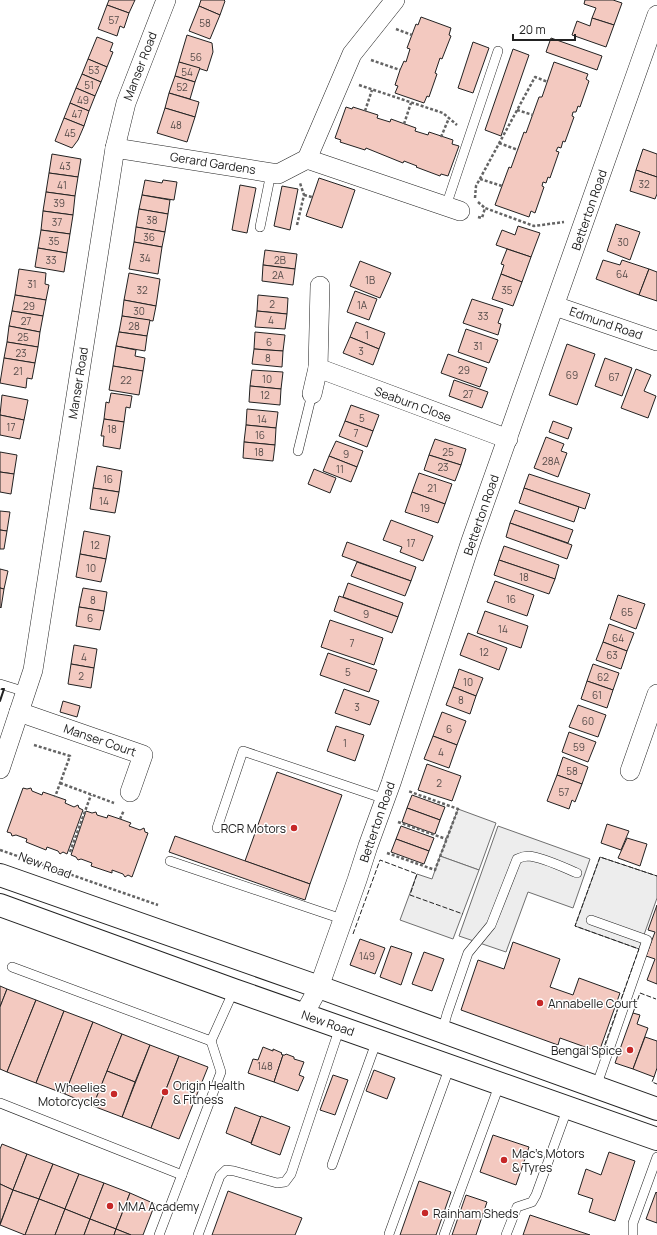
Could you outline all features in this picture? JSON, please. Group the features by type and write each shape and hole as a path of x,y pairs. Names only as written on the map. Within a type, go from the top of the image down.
{"main road":[{"name":"New Road","path":"0,875 319,987 657,1109"},
{"name":"New Road","path":"0,905 234,990 657,1139"}],"street":[{"name":"Manser Road","path":"0,768 33,670 115,148 126,103 166,0"},
{"path":"395,0 352,54 301,163 453,208"},
{"name":"Betterton Road","path":"304,1014 319,987 357,880 471,541 657,16"},
{"name":"Gerard Gardens","path":"115,148 278,174 301,163"},
{"path":"312,394 318,368 320,286"},
{"name":"Edmund Road","path":"555,306 657,341"},
{"name":"Seaburn Close","path":"318,368 508,439"},
{"path":"630,771 657,694"},
{"name":"Manser Court","path":"19,712 144,755 124,799"}],"lane":[{"path":"453,208 470,135 498,51"},
{"path":"260,227 271,173"},
{"path":"298,451 312,394"},
{"path":"0,684 26,692"},
{"path":"217,828 243,751 384,800"},
{"path":"442,1032 468,953 491,926 517,859 523,856 538,858 577,873"},
{"path":"170,861 342,919"},
{"path":"591,920 647,940 596,1087"},
{"path":"12,967 211,1042"},
{"path":"160,1235 222,1072 211,1042 234,990"},
{"path":"198,1235 220,1176 226,1170 277,1184 285,1182 291,1174 340,1027"},
{"path":"332,1165 377,1040"},
{"path":"389,1234 450,1066"},
{"path":"444,1235 500,1083"},
{"path":"0,1103 182,1176"},
{"path":"506,1235 516,1207 532,1202 536,1195 568,1107"},
{"path":"633,1235 633,1223 657,1157"}],"path":[{"path":"352,54 400,70"},
{"path":"548,82 535,77 476,186 475,197 485,208 534,226 586,219"},
{"path":"341,80 443,113 470,135"},
{"path":"365,111 372,90"},
{"path":"404,124 411,103"},
{"path":"517,110 532,115"},
{"path":"441,137 448,118"},
{"path":"500,143 518,150"},
{"path":"297,225 304,195 301,163"},
{"path":"480,179 502,186"},
{"path":"304,195 312,197"},
{"path":"453,208 482,218 485,208"},
{"path":"34,745 70,756 55,797"},
{"path":"60,783 91,795 124,799"},
{"path":"70,852 91,795"},
{"path":"384,800 446,839"},
{"path":"368,846 435,870 458,809 384,800"},
{"name":"New Road","path":"0,850 165,908"}],"shaded area":[{"path":"458,809 496,823 479,870 440,856"},
{"path":"498,826 590,859 573,908 528,892 506,952 459,936"},
{"path":"440,856 479,870 453,939 400,920 417,874 432,879"},
{"path":"600,857 657,876 657,898 639,949 575,926"}],"building":[{"path":"109,0 135,0 129,13 107,5"},
{"path":"201,0 224,0 225,1 220,15 199,6"},
{"path":"585,0 613,0 622,3 614,25 592,18 596,8 584,4"},
{"path":"107,5 129,13 124,28 120,26 117,36 98,29"},
{"path":"199,6 220,15 210,39 189,31"},
{"path":"421,17 451,28 449,35 451,36 442,59 440,58 435,73 437,74 429,97 427,96 424,103 395,93 398,86 395,85 400,70 404,61 406,62 410,49 407,48 416,24 418,25"},
{"path":"592,18 614,25 606,47 572,35 577,21 590,26"},
{"path":"187,35 212,43 213,52 207,71 179,62"},
{"path":"97,37 113,43 110,51 113,52 107,67 88,59"},
{"path":"551,38 602,56 597,70 546,52"},
{"path":"473,42 489,48 473,93 458,88"},
{"path":"513,49 529,55 501,136 485,130"},
{"path":"88,59 107,67 101,82 82,74"},
{"path":"179,62 200,68 195,82 175,76"},
{"path":"554,62 588,74 586,79 589,81 580,107 578,106 576,112 573,112 572,116 574,117 565,142 563,141 561,148 558,147 556,151 559,152 550,178 548,177 546,183 543,182 542,186 544,187 535,213 531,211 529,217 495,205 509,167 511,168 524,132 526,133 539,97 542,97"},
{"path":"82,74 101,82 95,96 76,88"},
{"path":"175,76 195,82 190,99 169,93"},
{"path":"76,88 95,96 89,111 70,103"},
{"path":"169,93 199,102 195,117 165,108"},
{"path":"70,103 89,111 84,126 64,118"},
{"path":"346,107 352,109 353,107 378,115 377,118 390,122 391,119 416,128 415,131 428,135 429,132 453,140 452,144 459,146 448,176 441,174 440,176 404,161 403,163 366,148 365,150 340,142 341,140 335,138"},
{"path":"165,108 195,117 187,142 157,133"},
{"path":"64,118 84,126 78,140 72,148 55,141"},
{"path":"643,149 657,154 657,177 636,170"},
{"path":"52,154 81,159 78,177 49,173"},
{"path":"636,170 657,177 657,194 655,199 630,191"},
{"path":"49,173 78,177 75,196 46,192"},
{"path":"319,178 355,190 342,228 306,216"},
{"path":"145,180 162,183 163,180 177,182 174,200 142,195"},
{"path":"240,185 256,188 247,233 232,230"},
{"path":"282,186 298,189 290,230 274,226"},
{"path":"46,192 75,196 73,215 43,211"},
{"path":"142,195 170,200 168,214 139,209"},
{"path":"139,209 168,214 165,232 136,227"},
{"path":"43,211 73,215 70,234 41,230"},
{"path":"616,224 640,232 630,260 607,251"},
{"path":"518,226 540,233 531,257 496,245 502,230 515,235"},
{"path":"136,227 165,232 162,247 134,242"},
{"path":"41,230 70,234 67,253 38,248"},
{"path":"134,242 162,247 158,274 129,269"},
{"path":"38,248 67,253 64,272 35,267"},
{"path":"507,249 531,257 522,282 501,274 504,265 501,264"},
{"path":"265,250 297,254 295,269 263,265"},
{"path":"603,260 620,265 622,260 649,269 639,295 596,279"},
{"path":"360,261 391,273 380,298 350,286"},
{"path":"263,265 295,269 293,285 262,281"},
{"path":"19,269 46,273 45,284 49,285 46,300 15,295"},
{"path":"649,269 657,272 657,301 639,295"},
{"path":"129,273 160,279 156,306 124,300"},
{"path":"501,274 522,282 513,306 492,299"},
{"path":"355,291 377,299 369,320 347,312"},
{"path":"15,295 46,300 43,316 12,311"},
{"path":"258,295 288,298 287,314 257,311"},
{"path":"472,299 503,309 498,323 501,324 498,335 463,323"},
{"path":"124,300 156,306 153,321 122,316"},
{"path":"12,311 43,316 40,332 9,326"},
{"path":"257,311 287,314 285,329 255,327"},
{"path":"122,316 150,320 147,336 119,332"},
{"path":"356,322 385,333 379,349 350,337"},
{"path":"9,326 40,332 38,347 7,342"},
{"path":"466,329 498,340 489,363 458,352"},
{"path":"119,332 147,336 145,351 116,346"},
{"path":"255,332 285,335 283,351 254,349"},
{"path":"350,337 379,349 373,365 343,353"},
{"path":"7,342 38,347 35,363 4,358"},
{"path":"567,344 595,354 577,405 549,395"},
{"path":"116,346 136,350 135,356 145,358 143,371 113,366"},
{"path":"254,349 283,351 282,367 252,364"},
{"path":"448,354 487,368 480,387 441,373"},
{"path":"4,358 35,363 32,379 27,378 26,388 0,383"},
{"path":"605,358 632,368 622,396 595,386"},
{"path":"113,366 143,371 139,395 109,390"},
{"path":"636,369 651,375 644,391 656,396 648,418 621,408"},
{"path":"252,370 283,372 281,389 250,386"},
{"path":"454,380 488,392 482,408 449,396"},
{"path":"250,386 281,389 280,405 249,402"},
{"path":"111,393 132,396 130,408 126,407 124,422 104,419 106,402 109,403"},
{"path":"2,395 28,400 24,420 0,415"},
{"path":"351,405 379,415 373,431 345,421"},
{"path":"247,409 278,412 276,428 246,425"},
{"path":"0,415 24,420 20,439 0,435"},
{"path":"104,419 124,422 120,449 103,446 104,436 101,436"},
{"path":"345,421 373,431 367,447 339,436"},
{"path":"553,421 572,428 568,439 549,432"},
{"path":"246,425 276,428 275,445 244,442"},
{"path":"546,437 564,444 561,451 567,453 558,477 534,468"},
{"path":"435,439 466,449 461,465 429,455"},
{"path":"336,441 363,451 357,467 329,456"},
{"path":"244,442 275,445 273,461 243,458"},
{"path":"0,452 17,455 14,474 0,472"},
{"path":"429,455 461,465 455,481 424,470"},
{"path":"329,456 357,467 351,482 323,471"},
{"path":"97,466 122,471 119,492 93,488"},
{"path":"314,469 336,478 330,493 308,484"},
{"path":"0,472 14,474 11,494 0,492"},
{"path":"419,473 452,484 445,504 412,492"},
{"path":"529,474 590,494 585,509 524,488"},
{"path":"93,488 119,492 115,513 90,509"},
{"path":"524,488 579,507 574,522 519,503"},
{"path":"412,492 445,504 438,523 405,512"},
{"path":"515,510 573,530 568,543 510,523"},
{"path":"0,511 10,512 7,531 0,530"},
{"path":"391,520 433,536 423,561 400,552 402,547 383,540"},
{"path":"510,523 572,545 567,559 506,537"},
{"path":"0,530 7,531 4,549 0,549"},
{"path":"84,531 110,536 106,559 80,554"},
{"path":"347,542 416,567 411,581 342,556"},
{"path":"504,546 559,565 555,579 499,560"},
{"path":"80,554 106,559 101,582 76,577"},
{"path":"499,560 555,579 549,594 494,575"},
{"path":"357,562 411,581 405,596 351,576"},
{"path":"0,569 8,571 4,589 0,588"},
{"path":"495,581 534,595 527,616 487,602"},
{"path":"348,583 403,603 398,617 343,597"},
{"path":"0,588 4,589 1,608 0,607"},
{"path":"83,588 107,592 104,611 79,607"},
{"path":"618,595 645,604 636,629 610,619"},
{"path":"339,596 398,617 392,633 334,611"},
{"path":"79,607 104,611 100,630 76,626"},
{"path":"485,611 528,626 521,648 477,633"},
{"path":"330,620 383,638 374,665 321,647"},
{"path":"609,624 634,633 627,651 603,642"},
{"path":"468,633 507,648 499,670 460,655"},
{"path":"603,642 627,651 621,669 596,660"},
{"path":"74,645 97,649 94,668 71,664"},
{"path":"328,653 377,670 369,692 320,675"},
{"path":"71,664 94,668 91,688 68,684"},
{"path":"593,664 619,673 613,690 587,681"},
{"path":"459,669 483,678 476,696 453,687"},
{"path":"587,681 613,690 607,708 581,699"},
{"path":"453,687 476,696 470,714 446,705"},
{"path":"344,689 379,701 370,725 335,713"},
{"path":"63,701 80,706 77,717 60,712"},
{"path":"578,705 606,715 598,737 569,727"},
{"path":"442,712 466,721 457,745 433,736"},
{"path":"336,726 364,735 355,761 327,751"},
{"path":"569,732 596,742 588,762 562,752"},
{"path":"433,736 457,745 449,768 424,759"},
{"path":"563,757 588,767 582,784 557,775"},
{"path":"427,764 461,776 452,801 418,790"},
{"name":"RCR Motors","path":"277,772 342,795 310,884 245,861"},
{"path":"557,775 582,784 575,802 572,800 569,809 547,801"},
{"path":"23,788 31,788 32,791 42,795 43,792 66,800 65,803 74,807 78,805 79,808 83,810 67,854 63,852 60,854 58,851 47,847 46,850 26,842 27,839 16,835 12,836 11,833 7,832"},
{"path":"412,795 445,807 440,820 407,808"},
{"path":"407,808 440,820 435,834 402,822"},
{"path":"86,811 92,813 96,812 97,815 107,818 108,815 120,819 131,823 129,826 140,830 144,828 145,832 148,833 132,877 128,875 125,877 123,874 112,870 112,873 91,866 92,863 81,859 78,860 76,857 71,855"},
{"path":"607,824 629,831 621,850 601,843"},
{"path":"401,826 434,838 429,851 396,839"},
{"path":"175,836 310,884 305,900 169,852"},
{"path":"627,838 647,844 640,866 618,858"},
{"path":"396,839 429,851 424,864 391,852"},
{"path":"657,905 657,984 647,980 655,959 646,956 655,932 648,930"},
{"path":"360,939 385,948 375,974 350,965"},
{"name":"Annabelle Court","path":"513,942 560,959 550,987 573,995 579,978 620,993 599,1052 560,1038 558,1045 461,1010 478,960 504,969"},
{"path":"391,946 412,953 401,985 380,977"},
{"path":"424,952 444,959 432,991 412,984"},
{"path":"0,986 7,989 0,1007"},
{"path":"7,989 36,1000 7,1072 0,1069 0,1007"},
{"path":"36,1000 64,1011 36,1083 7,1072"},
{"path":"64,1011 93,1022 65,1094 36,1083"},
{"name":"Bengal Spice","path":"633,1013 640,1015 637,1024 648,1028 633,1069 615,1063"},
{"path":"93,1022 122,1034 93,1106 65,1094"},
{"path":"122,1034 150,1045 135,1082 107,1071"},
{"path":"645,1037 657,1041 657,1068 654,1077 633,1069"},
{"path":"150,1045 179,1056 151,1128 122,1117"},
{"path":"263,1047 273,1051 273,1049 282,1053 281,1054 283,1055 274,1082 248,1073 253,1059 258,1060"},
{"path":"286,1054 294,1057 294,1059 304,1062 299,1075 304,1077 298,1091 274,1082 283,1055"},
{"path":"179,1056 208,1067 179,1139 151,1128"},
{"path":"374,1070 395,1078 387,1099 366,1091"},
{"name":"Wheelies Motorcycles","path":"107,1071 135,1082 122,1117 93,1106"},
{"path":"333,1075 348,1080 335,1115 320,1110"},
{"path":"235,1107 261,1117 251,1143 226,1133"},
{"path":"261,1116 290,1127 280,1155 251,1144"},
{"name":"Mac's Motors & Tyres","path":"493,1135 529,1147 516,1185 480,1172"},
{"path":"2,1144 27,1154 13,1190 0,1184 0,1149"},
{"path":"609,1152 635,1161 615,1221 589,1212 593,1199 578,1194 586,1169 601,1175"},
{"path":"27,1154 53,1164 39,1199 13,1190"},
{"path":"53,1164 79,1174 65,1209 39,1199"},
{"path":"79,1174 104,1183 90,1219 65,1209"},
{"name":"Rainham Sheds","path":"419,1181 451,1192 436,1235 400,1235"},
{"name":"MMA Academy","path":"104,1183 130,1193 116,1229 90,1219"},
{"path":"0,1184 13,1190 0,1224"},
{"path":"13,1190 39,1199 25,1235 0,1225"},
{"path":"228,1191 302,1218 295,1235 212,1235"},
{"path":"656,1192 657,1193 657,1223 646,1219"},
{"path":"130,1193 155,1204 143,1235 131,1235 116,1229"},
{"path":"466,1195 487,1202 476,1235 452,1235"},
{"path":"39,1199 65,1209 55,1235 25,1235"},
{"path":"65,1209 90,1219 84,1235 55,1235"},
{"path":"530,1215 590,1235 523,1235"},
{"path":"90,1219 116,1229 114,1235 84,1235"},
{"path":"116,1229 131,1235 114,1235"}],"fence":[{"path":"600,1058 639,949 575,926 600,857 657,876"},
{"path":"353,934 380,860 417,874 410,895 463,914"},
{"path":"633,1013 640,993 656,999"},
{"path":"654,1077 652,1082 657,1084"}],"wall":[{"path":"0,701 4,689 2,689"}],"place":[{"name":"RCR Motors","path":"294,828"},
{"name":"Annabelle Court","path":"540,1003"},
{"name":"Bengal Spice","path":"630,1050"},
{"name":"Origin Health & Fitness","path":"165,1092"},
{"name":"Wheelies Motorcycles","path":"114,1094"},
{"name":"Mac's Motors & Tyres","path":"504,1160"},
{"name":"MMA Academy","path":"110,1206"},
{"name":"Rainham Sheds","path":"425,1213"}]}
